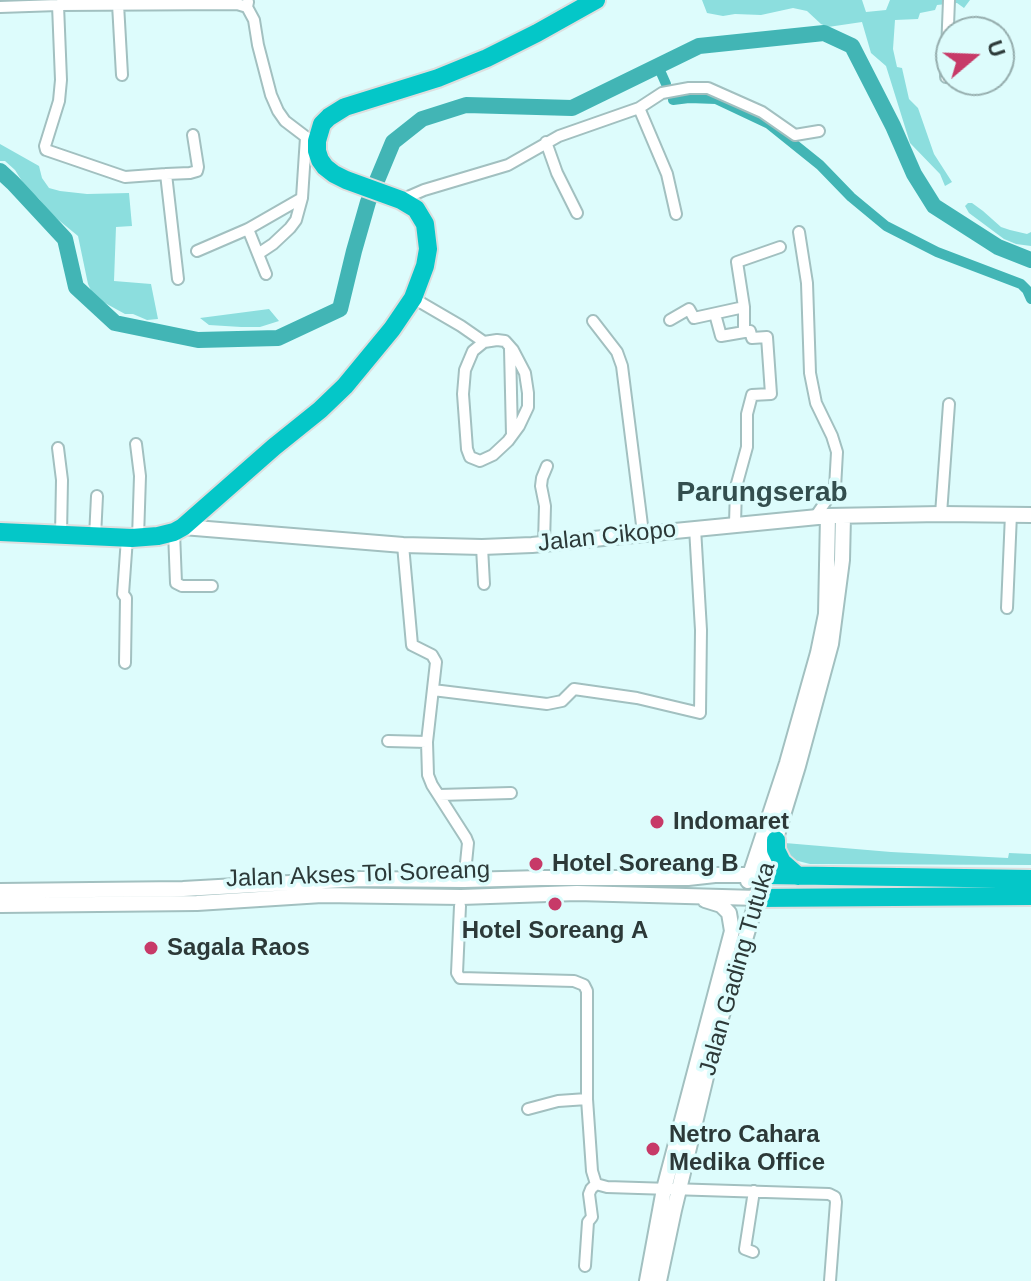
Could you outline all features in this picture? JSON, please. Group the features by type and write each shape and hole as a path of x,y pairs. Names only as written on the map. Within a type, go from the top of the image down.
{"highway":[{"path":"0,532 132,538 179,530 320,410 345,386 413,298 428,249 427,233 416,209 334,174 320,160 311,139 322,124 337,112 487,58 596,0"},
{"path":"776,840 776,850 782,862 798,876"},
{"path":"757,875 1031,879"},
{"path":"750,898 1031,896"}],"street":[{"path":"0,7 248,3 264,70 278,111 285,121 311,139 299,213 290,228 258,254"},
{"path":"118,4 122,75"},
{"path":"58,5 61,80 59,101 46,150 125,177 190,173 197,171 198,167 193,135"},
{"path":"398,199 508,165 546,142 639,108 662,93 689,88 708,88 762,112 795,135 819,131"},
{"path":"639,108 667,174 676,214"},
{"path":"546,142 577,213"},
{"path":"166,174 178,279"},
{"path":"197,251 248,229 302,198"},
{"path":"248,229 266,274"},
{"path":"799,232 807,283 810,373 816,403 837,452 835,488 829,517"},
{"path":"744,332 744,307 737,262 780,247"},
{"path":"413,298 484,342"},
{"path":"670,320 689,309 694,318 744,307"},
{"path":"715,314 721,336 750,331 752,338 767,337 771,394 752,395 747,414 747,447 736,487 735,524"},
{"path":"593,321 617,352 622,366 643,533"},
{"path":"505,341 510,347 525,373 528,407 512,435 493,455 480,461 470,457 467,449 463,394 465,370 473,351 484,342 505,341"},
{"path":"510,347 512,435"},
{"path":"941,514 949,404"},
{"path":"125,663 126,598 123,594 140,476 136,444"},
{"path":"58,448 62,480 61,535"},
{"path":"544,543 545,506 541,486 547,466"},
{"path":"95,537 97,496"},
{"path":"1007,608 1011,514"},
{"name":"Jalan Cikopo","path":"179,530 403,545 482,547 829,517 1031,515"},
{"name":"Jalan Gading Tutuka","path":"757,875 776,840 831,644 842,560 829,517"},
{"name":"Jalan Gading Tutuka","path":"659,1281 750,898 818,653 826,614 829,517"},
{"path":"433,690 547,704 562,701 572,690 576,690 637,698 700,713 701,630 695,528"},
{"path":"179,530 176,583 182,586 212,586"},
{"path":"403,545 412,645 432,655 436,662 427,742 428,775 468,843 465,873"},
{"path":"482,547 484,584"},
{"path":"388,741 427,742"},
{"path":"439,795 511,793"},
{"name":"Jalan Akses Tol Soreang","path":"0,882 181,881 511,870 691,868 705,869 715,875"},
{"name":"Jalan Akses Tol Soreang","path":"0,905 361,876 464,880 757,875"},
{"name":"Jalan Akses Tol Soreang","path":"0,891 197,903 312,899 460,906 555,901 673,903 693,896"},
{"name":"Jalan Akses Tol Soreang","path":"0,913 200,910 357,895 461,897 577,893 750,898"},
{"name":"Jalan Gading Tutuka","path":"647,1281 664,1189 732,931 729,913 721,905 693,896"},
{"path":"460,906 457,973 460,978 574,981 586,988 587,1099 592,1171 596,1184 601,1187 679,1190 826,1192 835,1197 836,1217 830,1281"},
{"path":"528,1109 558,1101 587,1099"},
{"path":"585,1266 588,1222 592,1217 589,1194 596,1184"},
{"path":"753,1252 745,1249 754,1191"}],"shaded area":[{"path":"702,0 862,0 866,12 886,10 890,0 970,0 964,8 957,3 937,5 935,10 920,13 918,19 895,20 893,49 897,67 902,68 909,99 918,108 934,154 952,182 945,186 940,174 910,143 886,66 871,53 862,22 828,27 807,11 793,8 761,15 723,16 707,13"},
{"path":"0,144 39,166 49,188 87,194 129,193 132,226 116,227 114,281 151,284 158,319 147,320 125,314 94,297 88,284 78,236 27,189 15,170 5,161 0,161"},
{"path":"968,203 1001,227 1027,234 1031,232 1031,246 1004,239 969,213 965,206"},
{"path":"269,309 279,321 260,327 209,325 200,318"},
{"path":"785,843 1008,858 1009,853 1031,854 1031,865 810,864 794,860"}],"waterway":[{"path":"0,171 65,239 76,287 115,323 198,340 278,338 340,309 368,202 393,142 422,119 466,105 572,108 699,46 824,33 852,46 914,174 934,206 998,247 1031,260"},
{"path":"658,66 666,84"},
{"path":"673,98 716,99 769,124 820,165 851,197 886,226 937,252 1021,284 1031,299"}],"place":[{"name":"Indomaret","path":"657,822"},
{"name":"Hotel Soreang B","path":"536,864"},
{"name":"Hotel Soreang A","path":"555,904"},
{"name":"Sagala Raos","path":"151,948"},
{"name":"Netro Cahara Medika Office","path":"653,1149"}],"district":[{"name":"Parungserab","path":"762,493"}]}
